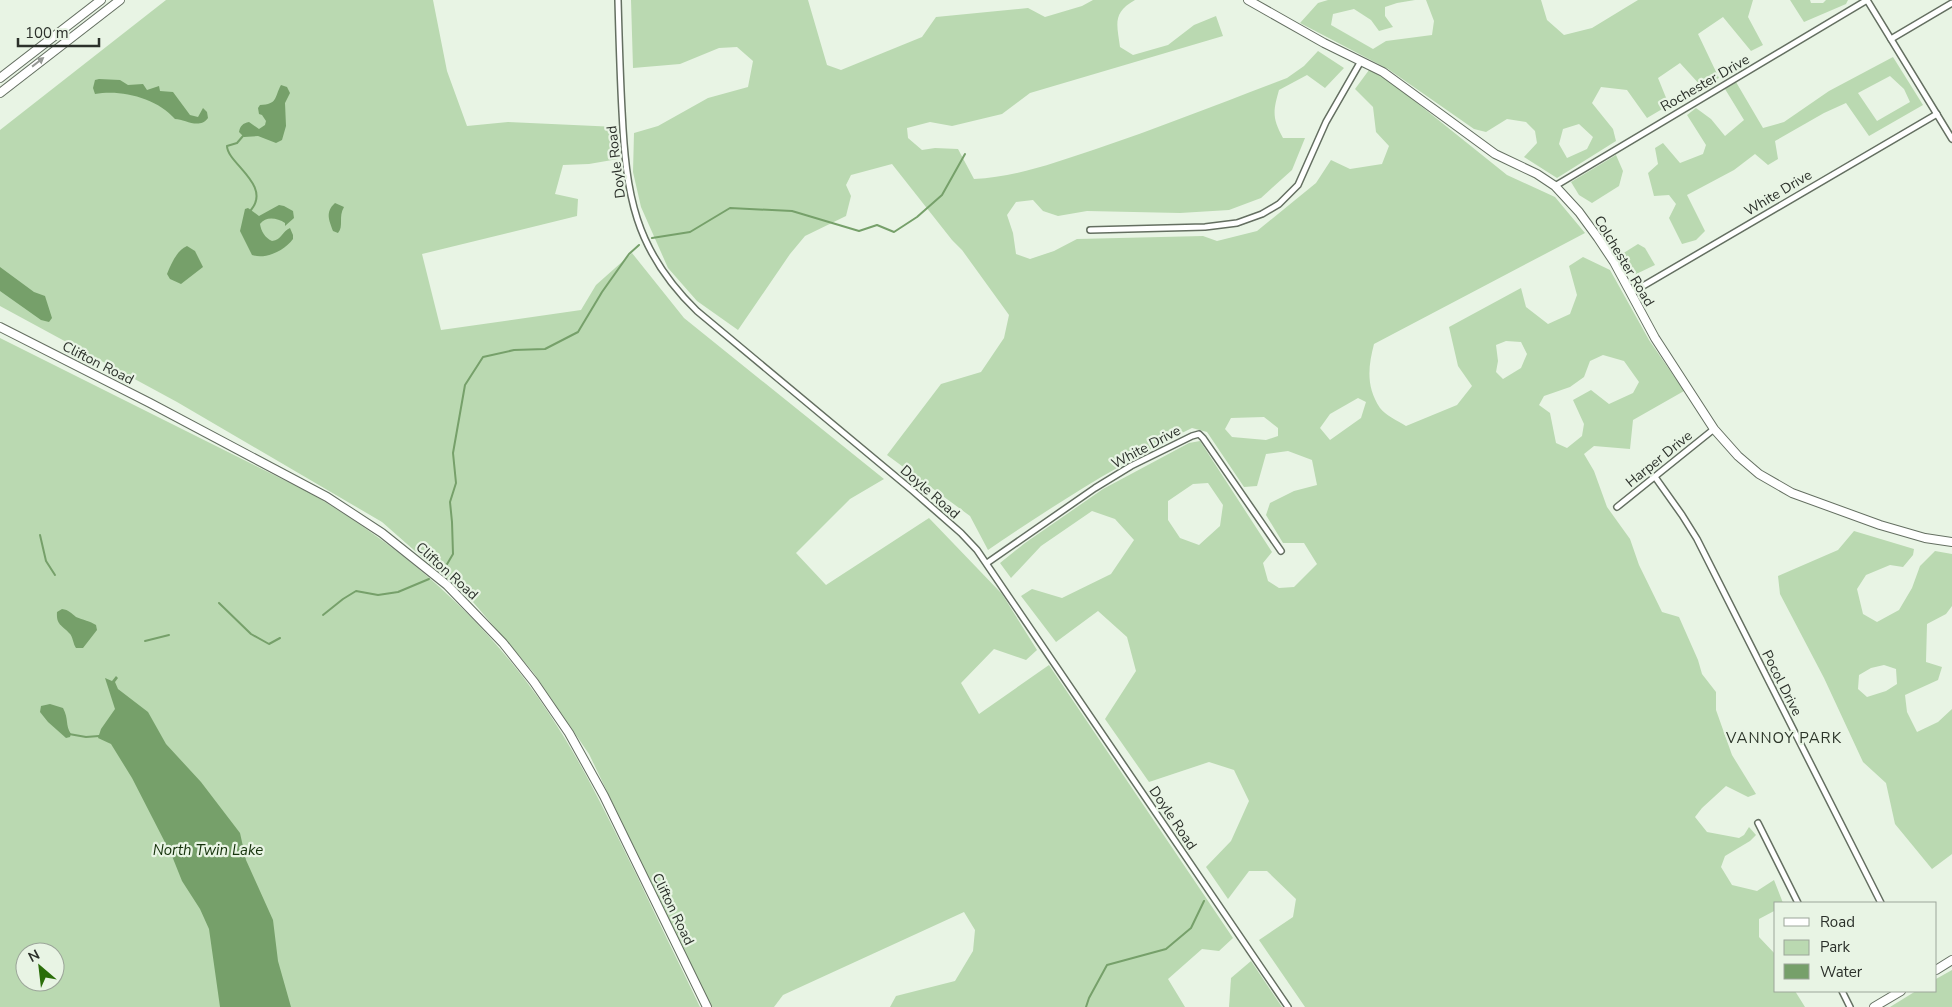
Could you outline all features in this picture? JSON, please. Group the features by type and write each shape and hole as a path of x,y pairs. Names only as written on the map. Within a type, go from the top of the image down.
{"main road":[{"path":"0,78 101,0"},
{"path":"0,93 111,3 120,0"},
{"name":"Colchester Road","path":"1248,0 1324,43 1392,78 1495,154 1538,174 1555,186 1589,226 1614,262 1655,338 1714,429 1751,467 1792,493 1900,532 1952,542"},
{"name":"Clifton Road","path":"0,327 150,403 327,497 356,514 399,545 452,591 503,643 534,682 569,733 604,796 706,1007"},
{"path":"1937,969 1952,960"},
{"path":"1874,1007 1899,992"}],"street":[{"name":"Doyle Road","path":"618,0 627,178 641,230 660,268 671,284 697,311 913,491 961,533 987,563 1288,1007"},
{"path":"1867,0 1952,138"},
{"name":"Rochester Drive","path":"1555,186 1867,0"},
{"path":"1892,39 1952,3"},
{"path":"1090,230 1205,227 1237,223 1262,214 1279,204 1298,185 1326,122 1360,60"},
{"name":"White Drive","path":"1631,293 1937,114"},
{"name":"Harper Drive","path":"1617,507 1714,429"},
{"name":"White Drive","path":"987,563 1095,488 1140,462 1199,434 1280,551"},
{"name":"Pocol Drive","path":"1655,477 1688,523 1880,902"},
{"path":"1758,823 1798,902"},
{"path":"1842,992 1850,1007"}],"green space":[{"path":"166,0 433,0 447,71 467,126 508,122 617,127 618,159 589,164 563,165 555,194 578,199 577,216 422,254 441,330 581,310 596,285 632,253 684,318 884,479 850,499 796,553 826,585 929,518 1002,594 1037,650 1026,660 994,649 961,683 979,714 1049,665 1233,938 1219,951 1202,949 1168,979 1185,1007 890,1007 896,996 955,981 973,951 975,930 964,912 783,995 774,1007 711,1007 589,754 533,672 473,602 382,522 177,402 0,306 0,130"},
{"path":"631,0 808,0 827,65 841,70 922,37 936,17 1028,8 1045,17 1082,6 1093,0 1135,0 1119,15 1117,25 1120,47 1133,55 1168,45 1194,25 1216,16 1223,36 1030,93 1002,114 952,126 930,122 907,128 908,138 922,150 935,148 958,149 974,179 1021,172 1120,141 1287,78 1304,66 1318,51 1344,68 1325,88 1307,75 1279,90 1275,120 1283,138 1305,138 1292,170 1261,198 1229,210 1180,213 1087,211 1058,216 1043,211 1033,200 1016,202 1007,215 1013,233 1016,254 1030,259 1054,251 1077,239 1203,236 1217,241 1257,231 1316,183 1331,160 1350,169 1382,164 1389,146 1376,132 1373,107 1355,89 1369,70 1391,82 1507,175 1555,197 1585,233 1374,344 1370,361 1370,385 1372,392 1382,411 1406,426 1457,405 1472,386 1458,366 1449,327 1521,288 1526,307 1548,324 1570,314 1577,295 1569,266 1583,257 1610,270 1649,340 1684,391 1633,420 1630,449 1594,446 1584,454 1594,471 1607,507 1630,539 1639,565 1662,612 1679,617 1698,660 1702,674 1716,692 1716,710 1732,755 1756,794 1748,797 1726,786 1695,817 1707,832 1739,838 1744,835 1749,827 1756,835 1750,841 1725,856 1721,867 1732,885 1757,891 1774,880 1783,902 1774,902 1774,911 1759,919 1759,937 1774,953 1774,992 1796,992 1805,1007 1305,1007 1259,940 1293,917 1296,899 1267,871 1249,871 1228,899 1206,867 1231,841 1249,801 1234,770 1209,762 1149,782 1105,719 1136,671 1127,637 1098,611 1056,642 1021,596 1032,589 1062,598 1111,574 1134,540 1115,519 1092,511 1041,546 1011,578 1000,563 1025,543 1103,489 1189,443 1200,441 1272,552 1263,563 1268,581 1279,588 1294,587 1317,564 1304,543 1283,543 1266,515 1270,503 1294,491 1317,485 1312,460 1288,451 1266,454 1257,486 1244,487 1207,432 1192,428 1165,441 1088,485 988,550 970,516 887,455 941,384 981,372 1004,338 1009,315 962,250 892,164 851,175 846,185 851,196 846,216 805,236 790,254 738,330 697,301 668,268 641,207 633,172 634,133 658,126 708,98 748,87 753,61 737,47 719,48 680,64 633,68","holes":["1506,341 1521,342 1527,354 1521,368 1503,379 1496,372 1498,361 1496,345","1603,355 1624,361 1639,382 1633,393 1609,404 1591,390 1573,400 1584,424 1582,436 1567,448 1556,443 1550,413 1539,405 1544,396 1570,387 1584,377 1590,361","1358,398 1366,402 1361,418 1330,440 1320,428 1330,414","1264,417 1278,428 1278,436 1266,440 1232,437 1225,429 1231,418","1208,483 1223,505 1220,526 1199,545 1180,538 1168,520 1168,501 1193,484"]},
{"path":"1328,0 1415,0 1385,7 1385,16 1393,27 1379,31 1371,20 1354,9 1333,14 1331,25 1373,49 1386,41 1432,35 1434,21 1426,0 1541,0 1547,20 1564,35 1592,28 1638,0 1753,0 1748,17 1763,45 1751,51 1723,17 1698,34 1719,78 1701,86 1680,63 1658,78 1669,105 1647,118 1627,90 1601,87 1592,103 1613,129 1616,141 1557,178 1524,157 1537,143 1535,131 1526,122 1507,119 1486,132 1474,129 1388,69 1300,23 1318,3","holes":["1579,124 1593,137 1587,149 1567,158 1559,144 1563,129"]},
{"path":"1790,0 1810,0 1811,3 1823,3 1826,0 1848,0 1846,4 1804,22"},
{"path":"1893,57 1923,105 1869,136 1846,103 1824,113 1775,141 1778,159 1768,165 1755,154 1734,170 1687,195 1705,231 1696,240 1682,244 1669,218 1676,204 1669,195 1654,196 1648,173 1658,164 1655,148 1663,143 1680,163 1703,154 1706,145 1687,115 1696,108 1711,119 1725,136 1744,120 1725,89 1736,82 1763,128 1784,122 1829,91","holes":["1890,76 1904,89 1910,102 1877,121 1858,93"]},
{"path":"1616,155 1623,171 1619,186 1592,203 1579,195 1571,182"},
{"path":"1638,244 1645,248 1655,265 1634,275 1622,254"},
{"path":"0,338 310,493 348,516 384,542 419,569 452,599 484,630 513,664 540,699 564,737 610,822 700,1007 0,1007"},
{"path":"1854,531 1914,549 1913,555 1903,567 1890,565 1866,575 1857,589 1863,614 1877,622 1899,610 1912,588 1920,566 1935,551 1952,554 1952,606 1946,614 1927,624 1926,662 1942,667 1938,680 1905,695 1907,712 1917,732 1938,722 1952,709 1952,854 1932,869 1895,824 1886,783 1863,762 1824,678 1780,594 1778,576 1838,550","holes":["1884,665 1896,669 1897,684 1886,691 1867,697 1858,689 1859,675 1871,668"]},
{"path":"1251,961 1282,1007 1229,1007 1231,978"},
{"path":"1952,970 1952,1007 1890,1007 1914,992 1937,992 1937,978"}],"water":[{"path":"95,80 120,80 128,85 143,84 147,90 159,86 160,91 173,92 190,115 198,117 203,108 207,112 208,118 196,124 175,119 159,106 138,97 116,93 95,94 93,88"},
{"path":"281,85 287,87 290,93 285,103 286,126 282,140 276,143 258,136 244,137 239,132 243,124 249,122 259,129 265,125 266,121 259,114 258,108 260,105 273,102"},
{"path":"335,203 344,207 341,214 341,227 338,233 333,231 329,216 330,210"},
{"path":"279,205 293,211 294,218 285,226 285,223 279,220 262,221 260,224 261,229 265,236 272,241 278,239 290,228 293,239 275,253 263,256 252,255 240,231 245,209 248,208 259,216"},
{"path":"187,246 195,251 203,267 181,284 170,279 167,274 177,254"},
{"path":"0,267 34,292 45,296 52,318 49,322 41,320 0,291"},
{"path":"62,609 96,625 97,630 83,648 76,648 70,634 60,624 57,612"},
{"name":"North Twin Lake","path":"116,676 118,678 115,682 118,689 148,712 166,744 201,782 240,833 246,860 273,920 278,961 291,1007 220,1007 209,929 200,909 182,881 172,856 132,778 111,744 98,738 101,729 115,709 105,678 112,681"},
{"path":"50,704 63,708 71,734 70,737 66,738 40,712 41,706"}],"waterway":[{"path":"243,136 237,143 227,146 229,153 253,183 256,201 251,210"},
{"path":"652,238 690,232 730,208 792,211 859,231 877,225 894,232 917,217 942,195 965,154"},
{"path":"443,571 453,554 450,502 456,483 453,453 465,385 483,357 514,350 545,349 578,332 602,292 629,254 639,245"},
{"path":"40,535 46,561 55,575"},
{"path":"323,615 356,591 378,595 398,592 429,579"},
{"path":"219,603 251,634 269,644 280,638"},
{"path":"145,641 169,635"},
{"path":"69,734 86,737 99,736"},
{"path":"1086,1007 1107,965 1166,949 1191,928 1204,901"}],"district":[{"name":"VANNOY PARK","path":"1784,738"}]}
